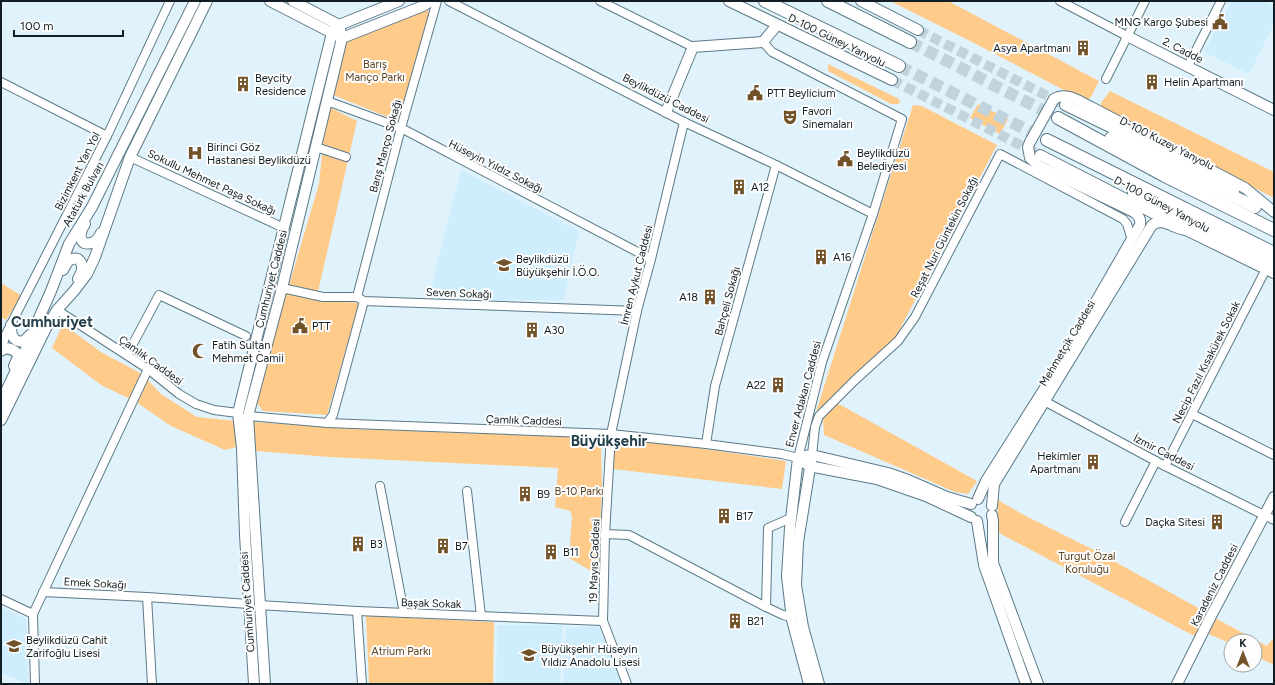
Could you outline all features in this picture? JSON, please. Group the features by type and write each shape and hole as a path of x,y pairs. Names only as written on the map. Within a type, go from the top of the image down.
{"highway":[{"path":"765,1 899,66"},
{"path":"828,1 910,42"},
{"path":"1058,118 1165,176 1274,230"},
{"path":"1076,127 1094,131 1106,136 1255,207"},
{"path":"1047,140 1274,253"},
{"path":"1100,167 1107,176 1126,189 1206,231 1271,269"}],"main road":[{"name":"Atatürk Bulvarı","path":"1,402 35,330 69,244 92,207 195,1"},
{"path":"59,308 87,274 108,223 130,156 207,1"},
{"path":"185,45 198,29 213,1"},
{"path":"270,1 336,29 399,1"},
{"path":"292,1 336,29"},
{"path":"342,38 423,6 431,1"},
{"name":"D-100 Güney Yanyolu","path":"729,1 892,80"},
{"path":"861,1 918,30"},
{"path":"666,112 693,47 764,42 777,25"},
{"name":"Cumhuriyet Caddesi","path":"243,415 282,288 316,147 342,38 336,29"},
{"name":"Cumhuriyet Caddesi","path":"254,684 254,604 243,415 284,228 316,96 336,29"},
{"name":"2. Cadde","path":"1128,36 1274,110"},
{"path":"316,96 327,100"},
{"path":"1134,237 1141,220 1134,212 1039,166 1030,158 1028,147 1030,142 1051,103 1058,96 1068,96 1217,172 1245,188 1274,212"},
{"name":"D-100 Kuzey Yanyolu","path":"1065,105 1231,189 1255,207 1274,216"},
{"name":"D-100 Güney Yanyolu","path":"1040,155 1186,230 1271,269"},
{"path":"92,207 81,233 82,241 88,244 96,241 108,223"},
{"name":"Mehmetçik Caddesi","path":"975,501 986,481 1042,400 1152,225 1156,222 1162,221 1180,230 1186,230"},
{"path":"284,228 295,233"},
{"name":"Mehmetçik Caddesi","path":"1038,684 993,563 992,511 994,484 1134,237"},
{"path":"1,420 44,332 81,274 81,262 75,258 70,260 51,291"},
{"path":"10,325 11,335 14,340 18,342 23,342 35,330"},
{"path":"1,351 3,349 10,349 18,354 8,378 1,402"},
{"path":"812,454 798,542 796,585 803,627 819,684"},
{"path":"812,454 888,473 946,497 975,501 985,499 992,511 985,521 974,519 926,496 877,479 809,466 798,458 812,454"},
{"name":"Enver Adakan Caddesi","path":"798,458 787,570 791,616 809,684"},
{"name":"Karadeniz Caddesi","path":"1177,684 1274,497"},
{"path":"975,501 969,510 974,519 984,565 1026,684"},
{"name":"Cumhuriyet Caddesi","path":"254,604 265,684"}],"street":[{"name":"Bizimkent Yan Yol","path":"1,351 10,325 107,136 170,1"},
{"name":"Barış Manço Sokağı","path":"327,423 333,415 401,128 437,1"},
{"name":"Beylikdüzü Caddesi","path":"449,1 684,122 776,164 873,214"},
{"path":"600,1 693,47"},
{"name":"2. Cadde","path":"1060,1 1128,36"},
{"path":"1106,79 1145,1"},
{"path":"1188,66 1221,1"},
{"name":"Enver Adakan Caddesi","path":"764,42 772,52 902,119 873,214 822,362 798,458"},
{"path":"1,82 107,136"},
{"name":"Hüseyin Yıldız Sokağı","path":"327,100 401,128 651,258"},
{"name":"İmren Aykut Caddesi","path":"611,434 637,311 684,122"},
{"path":"316,147 346,157"},
{"name":"Reşat Nuri Güntekin Sokağı","path":"812,454 815,427 819,416 854,381 898,341 915,317 998,155 1000,154 1123,219 1134,237"},
{"name":"Sokullu Mehmet Paşa Sokağı","path":"130,156 284,228"},
{"name":"Bahçeli Sokağı","path":"706,444 715,386 776,164"},
{"name":"Necip Fazıl Kısakürek Sokak","path":"1165,466 1271,269"},
{"name":"Seven Sokağı","path":"282,288 323,297 637,311"},
{"path":"127,355 158,295 246,336"},
{"name":"Çamlık Caddesi","path":"59,308 148,369 179,394 196,404 214,410 243,415 327,423 611,434 706,444 782,454 798,458"},
{"path":"35,684 33,614 148,369"},
{"name":"İzmir Caddesi","path":"1042,400 1165,466 1274,520"},
{"path":"1192,414 1274,455"},
{"name":"19 Mayıs Caddesi","path":"611,434 605,534 603,621 627,684"},
{"path":"1125,522 1156,461"},
{"path":"380,486 404,613"},
{"path":"467,491 481,616"},
{"path":"766,607 768,528 791,518"},
{"path":"605,534 629,535 766,607 783,615 791,616"},
{"name":"Emek Sokağı","path":"43,592 254,604"},
{"path":"147,597 152,684"},
{"path":"1,599 33,614"},
{"name":"Başak Sokak","path":"254,604 357,611 603,621"},
{"path":"357,611 362,684"}],"shaded area":[{"path":"1231,1 1265,1 1274,6 1274,24 1249,74 1204,52"},
{"name":"Beylikdüzü Büyükşehir İ.Ö.O.","path":"461,170 579,231 564,300 428,300"},
{"name":"Beylikdüzü Cahit Zarifoğlu Lisesi","path":"1,607 26,619 28,684 1,673"},
{"name":"Büyükşehir Hüseyin Yıldız Anadolu Lisesi","path":"497,625 563,625 560,684 496,684"},
{"path":"594,626 599,629 623,684 563,684 566,628"}],"green space":[{"path":"890,1 948,1 1099,81 1091,97 1085,101"},
{"name":"Barış Manço Parkı","path":"426,9 430,13 400,122 328,93 344,39"},
{"path":"828,64 899,99 900,102 898,104 891,104 828,71"},
{"path":"1110,91 1274,172 1274,198 1101,108 1101,103"},
{"path":"978,104 1008,119 1000,134 970,118"},
{"path":"913,105 922,106 997,145 893,342 816,412"},
{"path":"327,106 357,121 318,292 289,285 319,184"},
{"path":"1,283 22,296 6,320 1,317"},
{"path":"284,292 315,300 359,303 327,415 263,411 256,402"},
{"path":"63,324 101,352 142,374 161,394 197,417 236,421 236,447 225,450 171,426 136,402 101,385 52,348"},
{"path":"837,403 977,481 968,494 955,492 824,435 823,419"},
{"name":"B-10 Parkı","path":"253,422 355,429 593,438 601,444 602,487 598,575 569,558 572,516 570,511 555,507 558,468 329,457 256,451"},
{"path":"616,436 786,461 782,489 613,469"},
{"name":"Turgut Özal Koruluğu","path":"998,500 1022,514 1092,549 1209,614 1198,638 997,532"},
{"name":"Atrium Parkı","path":"366,616 494,622 493,684 369,684"},
{"path":"1215,618 1243,633 1223,633 1223,640 1209,634"},
{"path":"1274,637 1274,665 1263,660 1263,644 1267,646"}],"tunnel":[{"path":"918,30 1065,105"},
{"path":"910,42 1058,118"},
{"path":"899,66 1047,140"},
{"path":"892,80 1040,155"}],"place":[{"name":"MNG Kargo Şubesi","path":"1220,22"},
{"name":"Asya Apartmanı","path":"1083,48"},
{"name":"Helin Apartmanı","path":"1152,82"},
{"name":"Beycity Residence","path":"243,84"},
{"name":"PTT Beylicium","path":"755,93"},
{"name":"Favori Sinemaları","path":"790,117"},
{"name":"Birinci Göz Hastanesi Beylikdüzü","path":"195,153"},
{"name":"Beylikdüzü Belediyesi","path":"845,159"},
{"name":"A12","path":"739,187"},
{"name":"A16","path":"821,257"},
{"name":"Beylikdüzü Büyükşehir İ.Ö.O.","path":"504,265"},
{"name":"A18","path":"710,297"},
{"name":"PTT","path":"300,326"},
{"name":"A30","path":"532,330"},
{"name":"Fatih Sultan Mehmet Camii","path":"200,351"},
{"name":"A22","path":"778,385"},
{"name":"Hekimler Apartmanı","path":"1093,462"},
{"name":"B9","path":"525,494"},
{"name":"B17","path":"724,516"},
{"name":"Daçka Sitesi","path":"1217,522"},
{"name":"B3","path":"358,544"},
{"name":"B7","path":"443,546"},
{"name":"B11","path":"551,552"},
{"name":"B21","path":"735,621"},
{"name":"Beylikdüzü Cahit Zarifoğlu Lisesi","path":"14,646"},
{"name":"Büyükşehir Hüseyin Yıldız Anadolu Lisesi","path":"529,655"}],"district":[{"name":"Cumhuriyet","path":"52,322"},
{"name":"Büyükşehir","path":"609,441"}]}
